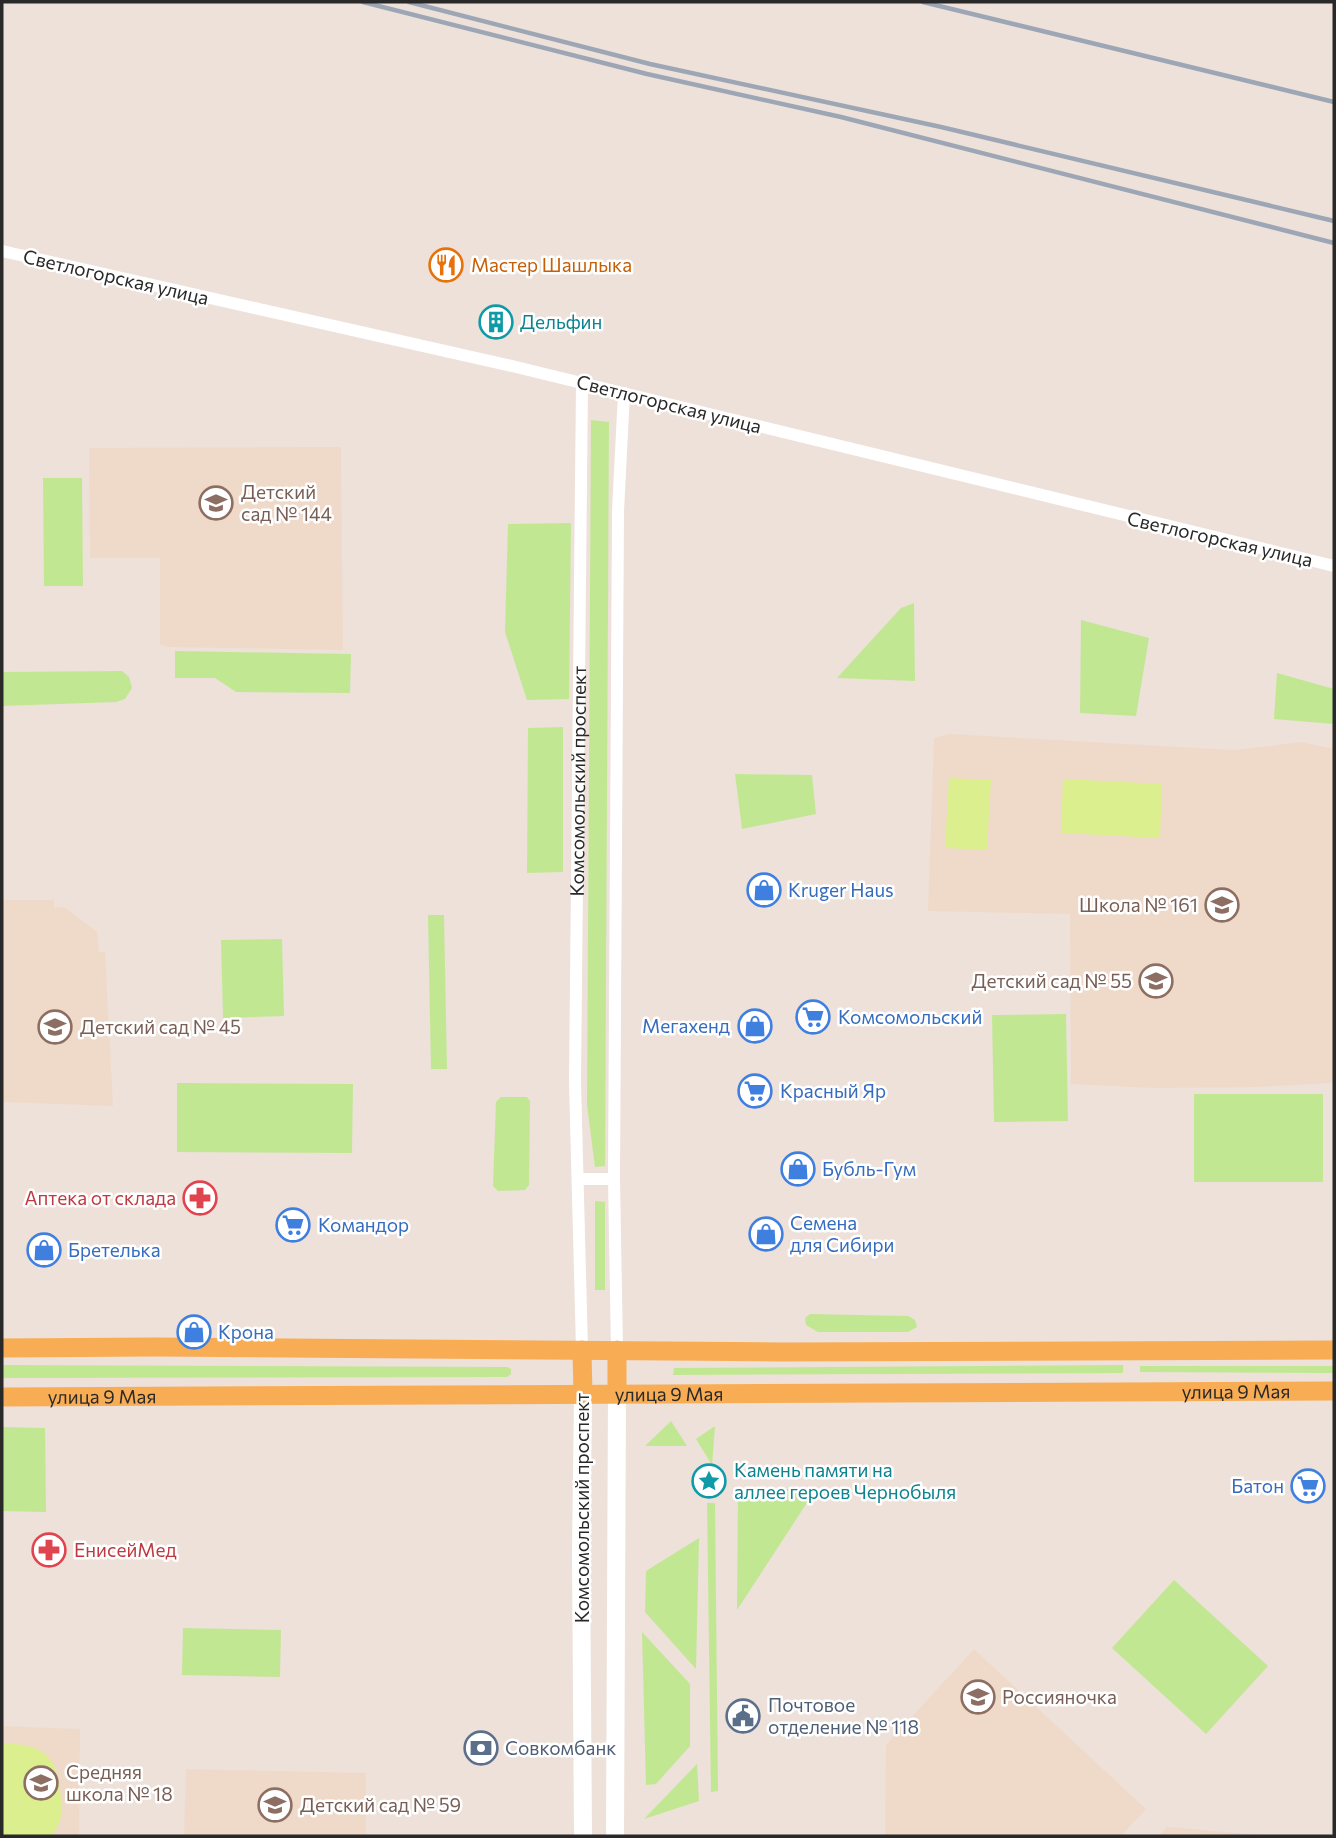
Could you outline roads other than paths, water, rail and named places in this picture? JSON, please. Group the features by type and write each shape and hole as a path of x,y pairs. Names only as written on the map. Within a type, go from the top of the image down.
{"main road":[{"path":"2,1348 958,1352 1334,1350"},
{"name":"Комсомольский проспект","path":"582,1350 583,1836"},
{"name":"Комсомольский проспект","path":"615,1836 617,1350"},
{"name":"улица 9 Мая","path":"2,1397 1334,1391"}],"street":[{"name":"Светлогорская улица","path":"2,251 582,383 1334,566"},
{"name":"Комсомольский проспект","path":"582,383 575,1082 582,1350"},
{"name":"Комсомольский проспект","path":"617,1350 614,1179 618,511 624,393"},
{"path":"578,1179 614,1179"}],"railway":[{"path":"363,2 647,74 841,117 1334,243"},
{"path":"409,2 650,64 941,127 1334,221"},
{"path":"923,2 1334,102"}],"place":[{"name":"Мастер Шашлыка","path":"446,265"},
{"name":"Дельфин","path":"496,322"},
{"name":"Детский сад № 144","path":"216,503"},
{"name":"Kruger Haus","path":"764,890"},
{"name":"Школа № 161","path":"1222,905"},
{"name":"Детский сад № 55","path":"1156,981"},
{"name":"Комсомольский","path":"813,1017"},
{"name":"Мегахенд","path":"755,1026"},
{"name":"Детский сад № 45","path":"55,1027"},
{"name":"Красный Яр","path":"755,1091"},
{"name":"Бубль-Гум","path":"798,1169"},
{"name":"Аптека от склада","path":"200,1198"},
{"name":"Командор","path":"293,1225"},
{"name":"Семена для Сибири","path":"766,1234"},
{"name":"Бретелька","path":"44,1250"},
{"name":"Крона","path":"194,1332"},
{"name":"Камень памяти на аллее героев Чернобыля","path":"709,1481"},
{"name":"Батон","path":"1308,1486"},
{"name":"ЕнисейМед","path":"49,1550"},
{"name":"Россияночка","path":"978,1697"},
{"name":"Почтовое отделение № 118","path":"743,1716"},
{"name":"Совкомбанк","path":"481,1748"},
{"name":"Средняя школа № 18","path":"41,1783"},
{"name":"Детский сад № 59","path":"275,1805"}]}
